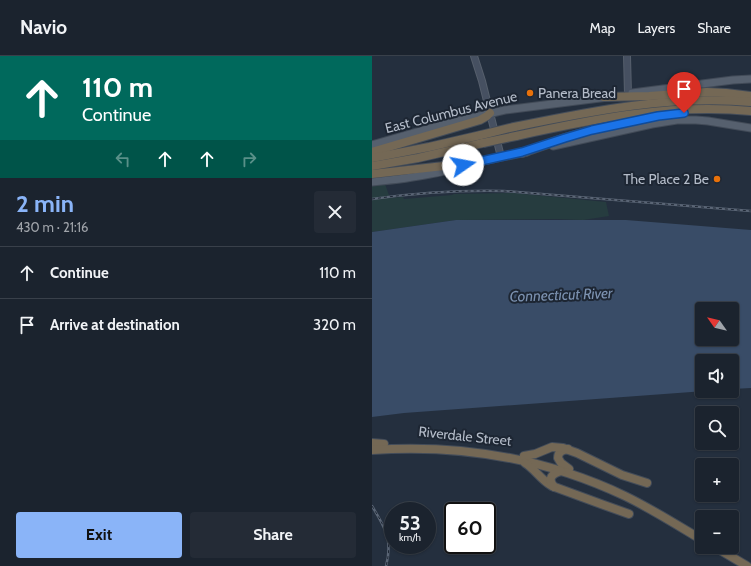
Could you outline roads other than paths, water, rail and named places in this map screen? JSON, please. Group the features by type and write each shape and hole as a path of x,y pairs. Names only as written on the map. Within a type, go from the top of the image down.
{"highway":[{"path":"604,97 707,92 751,96"},
{"path":"372,166 424,157 482,139 588,113 682,100 751,102"},
{"path":"515,131 684,109 725,109 751,111"},
{"path":"522,152 605,127 671,114 725,109"},
{"path":"372,152 468,124 483,118 490,113"},
{"path":"372,158 482,139"},
{"path":"372,174 463,165"},
{"name":"Riverdale Street","path":"385,446 422,443 465,446 492,450 565,470"},
{"path":"372,444 385,446"},
{"path":"372,450 385,446"},
{"path":"520,457 559,447 577,453 622,476 647,483"},
{"path":"568,450 561,451 558,454 558,458 565,470 625,496 695,536"},
{"path":"520,457 537,472 545,482 554,487 629,514"},
{"path":"554,487 551,482 551,477 556,473 565,470 595,478 631,494 695,530"},
{"path":"727,554 747,566"},
{"path":"736,554 751,563"}],"main road":[{"name":"East Columbus Avenue","path":"372,145 441,125 510,109 733,80 751,79"},
{"path":"372,182 454,169 463,165 670,120 702,120 751,128"}],"street":[{"path":"474,56 482,81 501,157"},
{"path":"627,56 628,94"}],"water":[{"name":"Connecticut River","path":"456,220 626,220 751,230 751,388 739,389 739,354 695,354 695,392 404,413 372,417 372,232"}],"railway":[{"path":"372,199 438,192 504,191 751,211"},
{"path":"372,506 381,521 388,542 389,549 386,566"}],"place":[{"name":"Panera Bread","path":"530,93"},
{"name":"The Place 2 Be","path":"717,179"}]}
